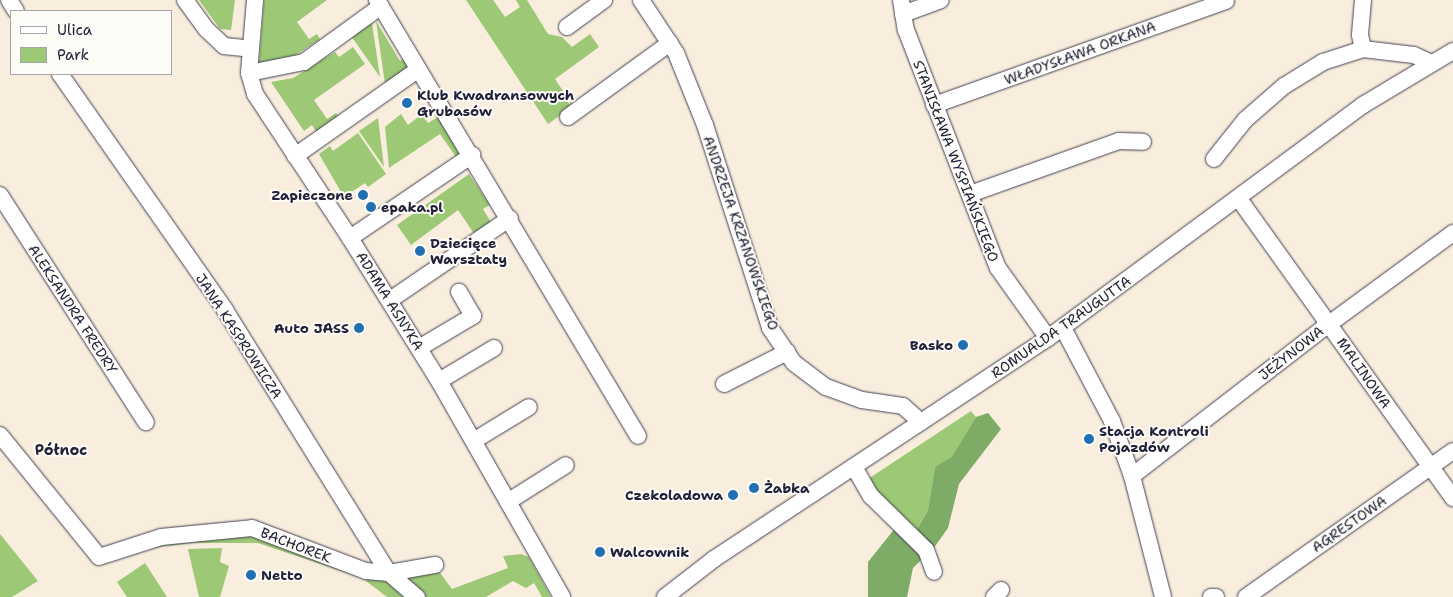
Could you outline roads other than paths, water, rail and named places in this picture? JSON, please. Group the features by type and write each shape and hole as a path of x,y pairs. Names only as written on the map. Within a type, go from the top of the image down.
{"street":[{"path":"185,0 206,29 224,46 251,49"},
{"name":"ADAMA ASNYKA","path":"255,0 249,73 255,94 390,300 440,381 509,500 562,597"},
{"path":"567,27 604,0"},
{"name":"ANDRZEJA KRZANOWSKIEGO","path":"641,0 670,43 704,125 770,328 794,363 826,387 862,400 902,406 922,422"},
{"path":"902,7 941,0"},
{"path":"1363,0 1360,35 1363,49"},
{"name":"WŁADYSŁAWA ORKANA","path":"934,105 1226,1"},
{"path":"249,73 304,62 379,3 510,218 638,436"},
{"name":"STANISŁAWA WYSPIAŃSKIEGO","path":"902,7 906,30 998,268 1048,338"},
{"path":"568,117 670,43"},
{"path":"1214,159 1244,120 1284,86 1323,62 1363,49 1419,56 1430,64"},
{"name":"ROMUALDA TRAUGUTTA","path":"665,597 714,559 1063,328 1363,105 1453,51"},
{"path":"295,156 419,69"},
{"name":"JANA KASPROWICZA","path":"61,75 224,310 389,573 417,597"},
{"path":"970,194 1119,141 1143,142"},
{"path":"350,238 472,155"},
{"name":"ALEKSANDRA FREDRY","path":"0,195 146,422"},
{"name":"MALINOWA","path":"1239,199 1453,498"},
{"path":"390,300 510,218"},
{"name":"JEŻYNOWA","path":"1132,476 1329,324 1453,234"},
{"path":"419,348 473,316 459,292"},
{"path":"1063,328 1112,421 1132,476 1163,597"},
{"path":"440,381 494,348"},
{"path":"724,384 787,352"},
{"path":"475,440 530,407"},
{"name":"BACHOREK","path":"0,435 98,557 161,537 252,528 366,571 389,573 435,565"},
{"name":"AGRESTOWA","path":"1246,597 1453,451"},
{"path":"509,500 566,465"},
{"path":"854,467 871,496 926,550 934,572"},
{"path":"1211,597 1216,597"}],"place":[{"name":"Klub Kwadransowych Grubasów","path":"407,103"},
{"name":"Zapieczone","path":"363,195"},
{"name":"epaka.pl","path":"371,207"},
{"name":"Dziecięce Warsztaty","path":"420,251"},
{"name":"Auto JASS","path":"359,328"},
{"name":"Basko","path":"963,345"},
{"name":"Stacja Kontroli Pojazdów","path":"1089,439"},
{"name":"Żabka","path":"754,488"},
{"name":"Czekoladowa","path":"733,495"},
{"name":"Walcownik","path":"600,552"},
{"name":"Netto","path":"251,575"}],"district":[{"name":"Północ","path":"61,451"}]}
